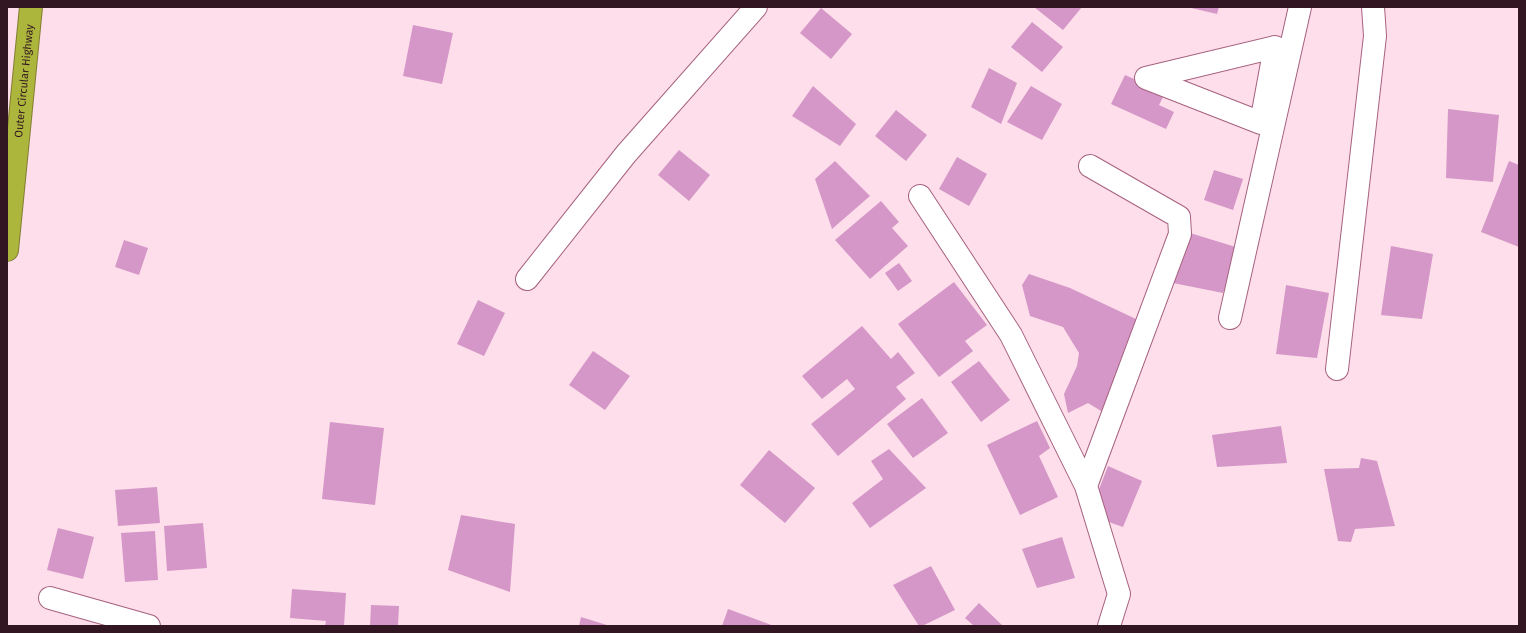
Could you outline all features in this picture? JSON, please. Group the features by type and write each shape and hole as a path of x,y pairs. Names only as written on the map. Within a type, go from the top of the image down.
{"highway":[{"name":"Outer Circular Highway","path":"7,250 31,7"}],"street":[{"path":"527,279 626,154 756,7"},
{"path":"1230,318 1300,7"},
{"path":"1337,369 1375,36 1373,7"},
{"path":"1275,47 1261,123 1146,78 1275,47 1295,30"},
{"path":"1086,486 1180,234 1179,217 1090,166"},
{"path":"920,196 1011,335 1086,486 1119,594 1109,626"},
{"path":"50,598 149,626"}],"building":[{"path":"1034,7 1082,7 1063,30"},
{"path":"1187,7 1219,7 1217,14"},
{"path":"821,8 852,34 831,59 800,33"},
{"path":"1032,22 1063,47 1042,72 1011,47"},
{"path":"413,25 453,33 442,84 403,76"},
{"path":"989,68 1017,83 1001,124 971,107"},
{"path":"1125,75 1165,93 1159,105 1174,112 1166,129 1111,104"},
{"path":"813,86 856,124 840,146 792,116"},
{"path":"1031,86 1062,104 1042,140 1007,122"},
{"path":"1448,109 1499,115 1493,182 1446,178"},
{"path":"896,110 927,135 906,161 875,136"},
{"path":"679,150 710,175 689,201 658,175"},
{"path":"957,157 987,174 969,206 939,189"},
{"path":"835,161 870,196 832,229 815,179"},
{"path":"1509,161 1519,165 1519,247 1481,232"},
{"path":"1214,170 1243,179 1233,210 1204,200"},
{"path":"881,201 899,222 892,228 908,246 870,279 835,240"},
{"path":"1190,233 1239,248 1223,293 1168,282"},
{"path":"124,240 148,248 139,275 115,267"},
{"path":"1391,246 1433,254 1422,319 1381,315"},
{"path":"899,263 912,281 898,291 885,273"},
{"path":"1029,274 1070,288 1136,319 1119,364 1118,380 1106,414 1088,403 1068,413 1064,394 1077,366 1079,353 1063,327 1030,316 1022,285"},
{"path":"954,282 987,325 965,341 973,351 939,377 898,324"},
{"path":"1286,285 1329,293 1317,358 1276,354"},
{"path":"478,300 505,313 484,356 457,344"},
{"path":"862,326 891,359 898,352 915,373 896,387 906,399 838,456 811,424 855,389 847,379 822,399 802,376"},
{"path":"593,351 630,376 605,410 569,385"},
{"path":"979,361 1010,400 981,422 951,382"},
{"path":"922,398 948,433 913,458 887,424"},
{"path":"1037,421 1050,448 1039,456 1058,497 1020,515 987,445"},
{"path":"330,422 384,428 375,505 322,499"},
{"path":"1281,426 1287,463 1217,467 1212,435"},
{"path":"889,449 926,488 870,528 852,503 883,479 871,461"},
{"path":"769,450 815,488 785,523 740,485"},
{"path":"1361,458 1377,461 1395,526 1355,529 1351,542 1338,541 1324,469 1359,468"},
{"path":"1108,466 1142,481 1123,527 1089,515"},
{"path":"157,487 160,523 118,526 115,490"},
{"path":"461,515 515,524 510,592 448,570"},
{"path":"203,523 207,568 167,571 164,526"},
{"path":"58,528 94,537 83,579 47,570"},
{"path":"155,531 158,580 125,582 121,533"},
{"path":"1062,537 1075,578 1037,588 1022,549"},
{"path":"931,566 955,610 922,626 919,626 893,585"},
{"path":"292,589 346,593 344,626 325,626 326,621 290,618"},
{"path":"979,603 1003,626 974,626 965,618"},
{"path":"371,605 399,606 398,626 370,626"},
{"path":"728,609 774,626 722,626"},
{"path":"581,617 610,626 579,626"}]}
